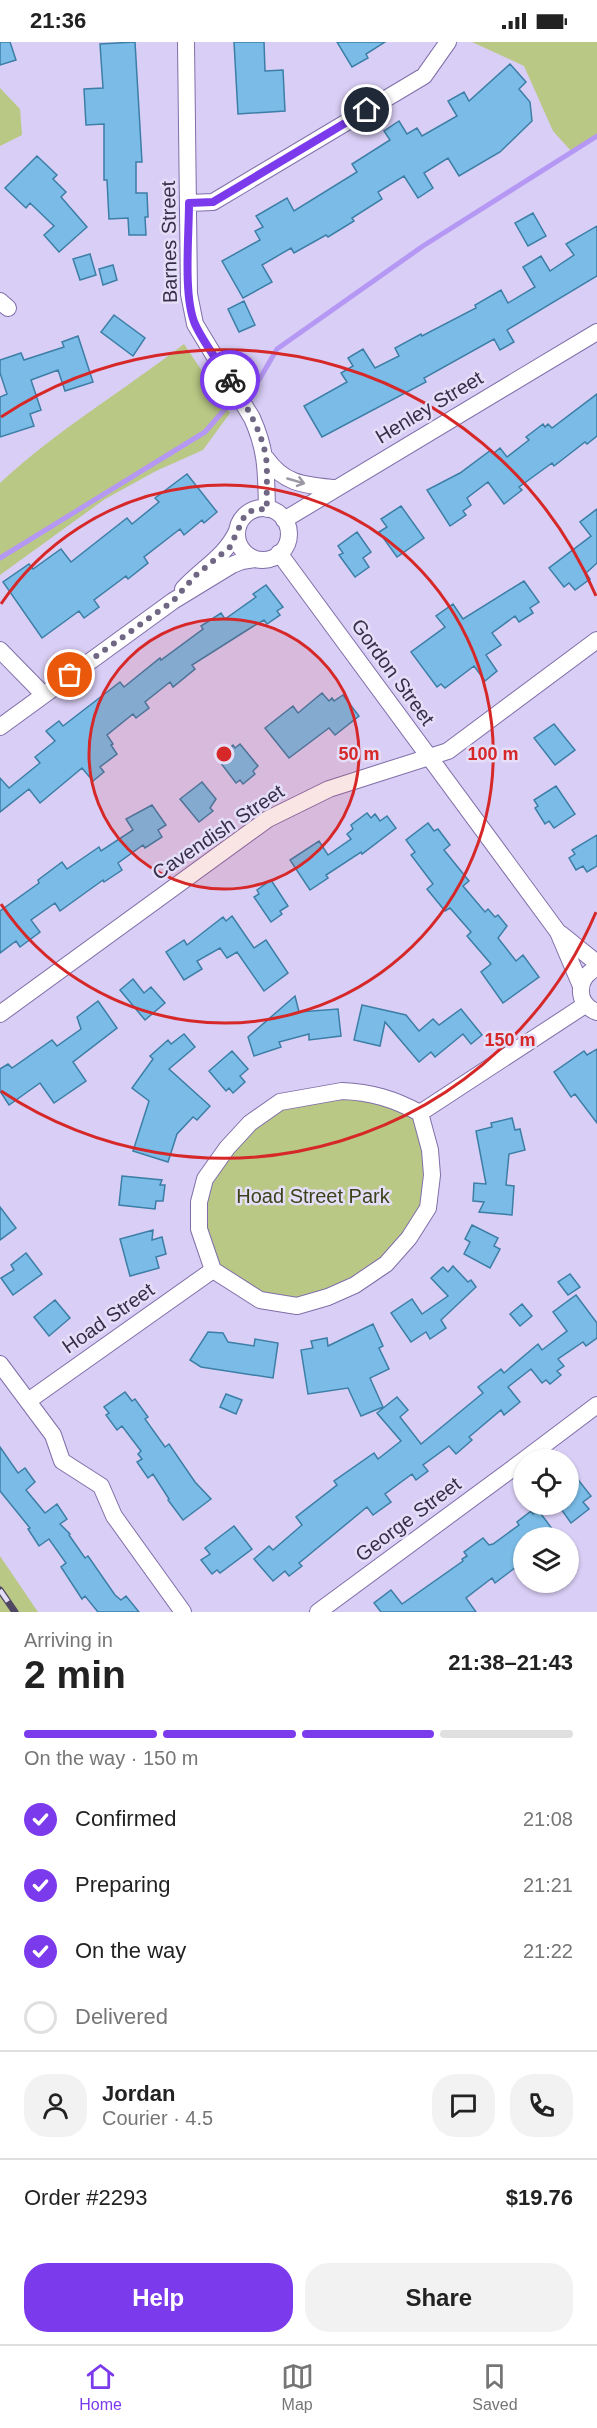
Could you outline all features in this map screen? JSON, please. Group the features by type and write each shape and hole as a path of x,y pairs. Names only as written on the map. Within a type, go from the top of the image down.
{"street":[{"name":"Barnes Street","path":"186,42 191,311 195,324 252,418 266,458 267,509"},
{"path":"189,203 213,202 424,76 448,42"},
{"name":"Henley Street","path":"284,520 597,332"},
{"name":"Barnes Street","path":"266,458 284,478 334,488"},
{"path":"0,727 173,601 232,565 242,561 270,558 279,553 288,539 288,530 284,520 275,512 267,509 253,510 245,515 230,547 195,576 173,601"},
{"path":"237,531 237,540 242,549 256,559"},
{"name":"Gordon Street","path":"279,553 558,932 581,986 581,996 591,1008"},
{"name":"Cavendish Street","path":"0,1014 268,819 329,789 448,751 597,640"},
{"path":"0,650 44,695"},
{"name":"Gordon Street","path":"558,932 597,963"},
{"path":"581,986 588,973 597,968"},
{"path":"420,1113 591,1008"},
{"path":"342,1091 364,1092 396,1101 420,1113 430,1150 432,1175 428,1208 409,1238 386,1264 355,1286 297,1306 260,1300 213,1270 199,1229 199,1202 205,1179 226,1148 250,1123 280,1102 342,1091"},
{"name":"Hoad Street","path":"28,1401 213,1270"},
{"path":"0,1364 53,1435 62,1461 101,1486 114,1516 183,1612"},
{"name":"George Street","path":"539,1449 597,1405"},
{"name":"George Street","path":"318,1612 513,1468"}],"green space":[{"path":"472,42 597,42 597,135 572,152 553,131 524,66"},
{"path":"0,88 20,109 22,135 0,146"},
{"path":"184,344 230,413 203,450 156,471 105,499 0,575 0,483 67,428"},
{"name":"Hoad Street Park","path":"342,1091 420,1113 432,1175 409,1238 328,1297 260,1300 213,1270 199,1202 205,1179 280,1102"},
{"path":"0,1556 38,1612 0,1612"}],"building":[{"path":"0,42 10,42 16,60 0,65"},
{"path":"135,42 142,162 136,162 136,193 147,193 146,235 129,235 128,218 109,219 107,180 104,180 104,124 86,125 84,89 103,88 100,44"},
{"path":"234,42 264,42 265,71 283,70 285,111 238,114"},
{"path":"337,42 385,42 366,54 368,58 352,67"},
{"path":"510,64 526,82 519,89 530,102 532,121 500,152 459,176 448,158 424,173 433,188 418,198 404,176 378,192 382,199 352,218 354,221 328,237 326,235 294,253 291,248 262,265 272,282 243,298 222,261 260,240 255,231 263,227 256,216 287,198 294,211 357,172 352,164 390,140 384,131 399,121 407,134 417,128 422,136 457,116 448,101 464,92 469,101"},
{"path":"37,156 57,175 53,179 66,192 61,197 87,227 59,252 44,235 54,226 30,203 26,208 5,188"},
{"path":"533,213 546,236 528,246 515,223"},
{"path":"597,226 597,276 507,330 514,342 500,350 494,339 424,378 426,382 322,437 304,406 347,382 341,373 353,366 348,358 363,349 375,368 399,356 395,348 476,308 475,305 501,290 508,303 535,287 523,267 541,256 550,271 574,255 566,244"},
{"path":"90,254 96,275 80,280 73,259"},
{"path":"113,265 117,280 103,285 99,269"},
{"path":"244,301 255,325 239,332 228,309"},
{"path":"114,315 145,338 133,356 101,332"},
{"path":"78,336 93,382 65,391 58,370 31,380 41,410 30,414 34,426 0,437 0,397 7,394 0,373 0,360 21,353 24,360 64,347 62,342"},
{"path":"597,394 597,436 587,444 585,442 554,466 552,463 519,487 522,490 504,504 488,482 467,498 471,505 463,511 466,515 450,526 427,490 460,473 491,450 494,453 500,448 507,457 529,440 526,437 543,424 545,427 548,424 552,428"},
{"path":"187,474 217,512 204,523 202,520 184,535 180,529 144,557 148,563 128,579 126,576 94,600 99,607 84,618 79,611 42,638 3,582 29,564 33,569 61,549 71,562 127,518 132,524 159,502 155,498"},
{"path":"401,506 424,538 397,557 379,532 387,527 381,519"},
{"path":"597,509 597,563 586,573 590,579 575,590 569,583 564,587 549,568 591,536 580,522"},
{"path":"357,532 371,552 363,558 369,567 355,577 339,555 343,553 338,546"},
{"path":"524,581 539,602 530,608 533,613 519,622 515,616 492,633 501,645 486,655 497,671 485,681 474,666 445,688 441,684 437,687 411,652 445,627 436,616 453,604 463,619"},
{"path":"266,585 283,607 277,611 280,615 267,624 264,620 192,665 195,669 173,687 170,682 145,702 149,708 136,718 133,714 107,735 117,754 100,767 104,772 93,781 82,768 40,803 29,789 0,812 0,778 9,788 40,763 35,757 55,741 46,731 59,721 63,726 120,682 124,687 160,658 161,660 203,629 201,626 221,613 225,619 256,597 253,594"},
{"path":"322,693 329,701 332,698 334,701 343,695 359,716 335,735 329,728 289,758 265,728 293,706 298,713"},
{"path":"554,724 575,750 555,765 534,738"},
{"path":"240,744 258,766 253,771 255,774 243,784 240,780 236,783 217,758 233,745 235,748"},
{"path":"202,782 216,799 210,808 213,811 199,822 180,799"},
{"path":"556,786 575,814 554,828 549,821 545,824 535,808 538,806 534,800"},
{"path":"152,805 166,825 158,830 162,837 145,848 143,845 118,863 122,870 104,882 103,880 60,911 55,903 31,920 40,932 20,947 16,941 0,953 0,911 39,883 38,880 62,862 67,869 99,847 101,851 133,830 126,819"},
{"path":"367,813 371,818 375,814 380,821 387,816 396,828 362,854 361,852 326,875 328,878 310,890 290,860 319,841 328,855 351,839 347,834 353,829 351,825"},
{"path":"428,823 434,831 438,829 450,845 444,850 469,881 463,886 485,912 488,909 495,917 498,915 507,926 498,938 516,961 523,955 539,977 503,1003 481,972 491,964 467,936 471,932 450,908 445,911 427,889 433,884 411,855 415,852 406,840"},
{"path":"597,835 597,866 587,872 583,866 576,870 569,858 575,854 572,850"},
{"path":"271,880 288,906 280,911 282,914 271,922 254,897 259,894 257,890"},
{"path":"232,916 254,948 266,940 288,973 264,991 237,952 227,958 220,948 197,961 202,969 184,980 166,952 184,940 187,945 223,917 226,921"},
{"path":"133,979 144,993 151,987 165,1003 145,1020 120,990"},
{"path":"295,996 299,1012 338,1009 341,1036 309,1040 309,1034 279,1042 281,1047 254,1056 248,1037"},
{"path":"98,1001 117,1028 73,1062 86,1081 54,1103 40,1083 9,1105 0,1091 0,1069 8,1064 12,1068 52,1040 57,1046 81,1029 77,1017"},
{"path":"362,1005 406,1015 419,1031 433,1019 439,1025 461,1009 482,1035 471,1044 463,1034 435,1057 431,1052 419,1062 385,1022 380,1046 354,1040"},
{"path":"184,1034 195,1047 169,1069 210,1106 197,1120 193,1117 177,1134 168,1162 133,1151 149,1101 132,1088 153,1059 150,1056 168,1040 171,1044"},
{"path":"597,1049 597,1123 575,1094 571,1097 554,1072 584,1051 587,1055"},
{"path":"232,1051 248,1069 240,1076 245,1082 233,1093 229,1088 226,1091 209,1071"},
{"path":"512,1118 515,1130 520,1129 525,1150 509,1154 506,1185 514,1186 512,1215 479,1212 484,1202 473,1201 474,1183 486,1184 476,1131 492,1127 491,1123"},
{"path":"122,1176 162,1180 160,1185 165,1185 163,1201 156,1201 155,1209 119,1205"},
{"path":"0,1207 16,1228 0,1240"},
{"path":"472,1225 498,1238 494,1246 500,1249 490,1268 464,1254 470,1242 465,1239"},
{"path":"153,1230 152,1240 162,1237 166,1254 156,1257 159,1268 130,1276 120,1239"},
{"path":"26,1253 42,1274 13,1295 1,1278 14,1270 11,1265"},
{"path":"453,1266 476,1287 441,1320 446,1328 430,1339 426,1332 411,1342 391,1313 412,1299 422,1314 448,1296 431,1278 443,1267 448,1272"},
{"path":"570,1274 580,1287 568,1295 558,1282"},
{"path":"576,1295 597,1323 597,1338 586,1346 583,1342 558,1359 564,1366 557,1371 561,1375 550,1384 546,1380 542,1383 531,1369 508,1387 520,1402 504,1415 501,1410 469,1437 472,1440 456,1454 449,1446 423,1465 428,1471 416,1480 412,1474 385,1494 391,1502 373,1515 367,1507 299,1563 302,1566 289,1576 285,1571 273,1581 254,1559 269,1546 273,1550 302,1525 296,1517 337,1485 334,1481 374,1453 378,1459 401,1441 377,1413 397,1397 408,1410 400,1417 421,1444 483,1393 478,1387 501,1369 504,1373 538,1344 542,1350 567,1331 553,1312"},
{"path":"55,1300 70,1318 49,1336 34,1317"},
{"path":"522,1304 532,1316 520,1326 510,1314"},
{"path":"373,1324 383,1346 379,1348 389,1369 370,1378 383,1407 361,1416 348,1388 308,1394 301,1350 313,1348 311,1341 327,1338 328,1346"},
{"path":"208,1332 223,1333 228,1342 254,1346 255,1339 278,1343 273,1378 201,1367 190,1360"},
{"path":"125,1392 132,1401 135,1399 148,1417 145,1419 165,1447 169,1444 195,1482 211,1499 183,1520 153,1474 148,1478 137,1462 142,1459 138,1454 141,1451 122,1426 117,1430 106,1415 109,1413 104,1407"},
{"path":"226,1394 242,1400 236,1414 220,1407"},
{"path":"0,1447 18,1473 25,1468 35,1482 26,1490 45,1513 57,1504 67,1519 60,1524 70,1534 85,1558 88,1556 115,1595 121,1600 126,1596 139,1612 98,1612 85,1596 82,1599 61,1567 66,1563 49,1539 39,1546 28,1529 30,1528 0,1491"},
{"path":"579,1481 591,1496 583,1502 589,1509 571,1523 565,1515 579,1515"},
{"path":"526,1515 542,1515 551,1527 516,1527 519,1525 517,1522"},
{"path":"234,1526 252,1549 220,1573 217,1570 212,1574 201,1560 210,1554 205,1548"},
{"path":"513,1529 513,1569 495,1583 492,1578 466,1598 476,1612 381,1612 374,1603 391,1590 402,1604 463,1561 462,1559 467,1556 464,1552 483,1538 489,1545"}],"waterway":[{"path":"0,558 205,432 224,410 259,380 277,349 423,246 597,136"}],"railway":[{"path":"0,1590 15,1612"}],"way so far":[{"path":"70,675 173,601 195,576 230,547 245,515 253,510 267,509 266,458 259,433 230,380"}],"route":[{"path":"230,380 195,324 191,311 189,203 213,202 367,110"}]}
